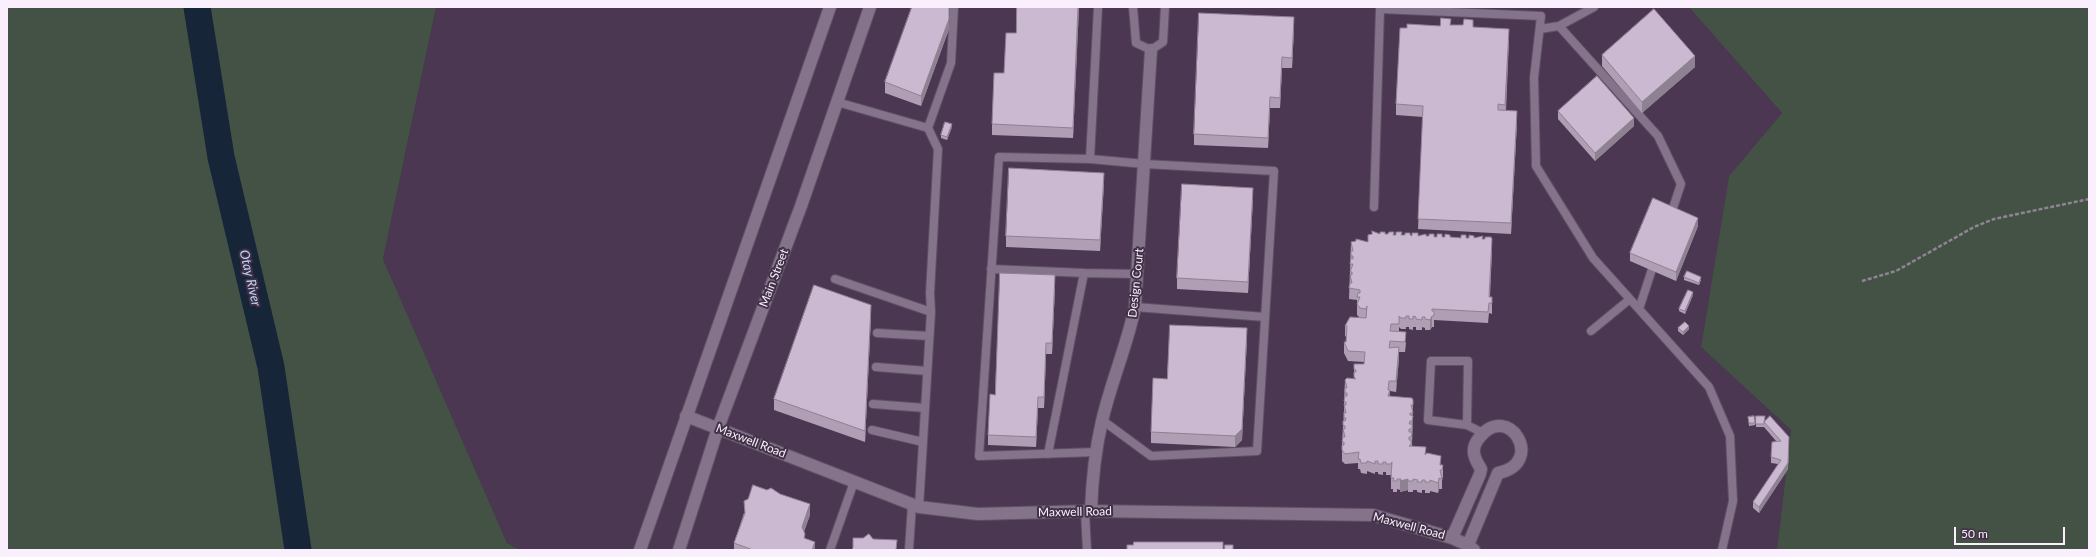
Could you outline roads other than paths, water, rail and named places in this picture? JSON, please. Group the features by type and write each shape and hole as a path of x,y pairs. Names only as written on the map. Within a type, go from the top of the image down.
{"street":[{"path":"640,550 830,7"},
{"name":"Main Street","path":"679,550 718,428 798,214 870,7"},
{"name":"Design Court","path":"1088,512 1092,475 1102,420 1130,334 1135,307 1151,50"},
{"name":"Maxwell Road","path":"686,416 915,506 978,514 1088,512 1373,515 1452,538 1471,547"},
{"path":"1452,538 1480,474 1481,469 1474,459 1473,452 1475,444 1486,430 1498,426 1508,428 1518,437 1522,451 1517,464 1505,472 1498,473 1471,547"}],"lane":[{"path":"909,550 923,442 931,312 930,292 938,149 928,128 951,63 954,7"},
{"path":"1090,159 1098,7"},
{"path":"1133,7 1136,43 1151,50 1163,42 1165,7"},
{"path":"1540,29 1558,26 1594,7"},
{"path":"1374,207 1380,8 1431,9 1541,16 1534,78 1536,166 1593,258 1709,387 1730,436 1733,501 1722,550"},
{"path":"1558,26 1658,136 1681,184 1666,228"},
{"path":"837,102 928,128"},
{"path":"1096,452 979,456 999,157 1090,159 1145,164 1274,171 1257,450 1151,456 1102,420"},
{"path":"1639,309 1659,250"},
{"path":"991,269 1138,274"},
{"path":"1048,454 1084,272"},
{"path":"835,279 931,312"},
{"path":"1591,331 1630,299"},
{"path":"1135,307 1266,317"},
{"path":"877,333 929,336"},
{"path":"1467,425 1468,361 1431,361 1428,420 1467,425 1483,433"},
{"path":"876,367 927,371"},
{"path":"873,404 925,408"},
{"path":"872,430 923,442"},
{"path":"830,550 854,482"},
{"path":"1087,550 1088,512"}],"waterway":[{"name":"Otay River","path":"197,7 221,157 271,367 298,550"}]}
